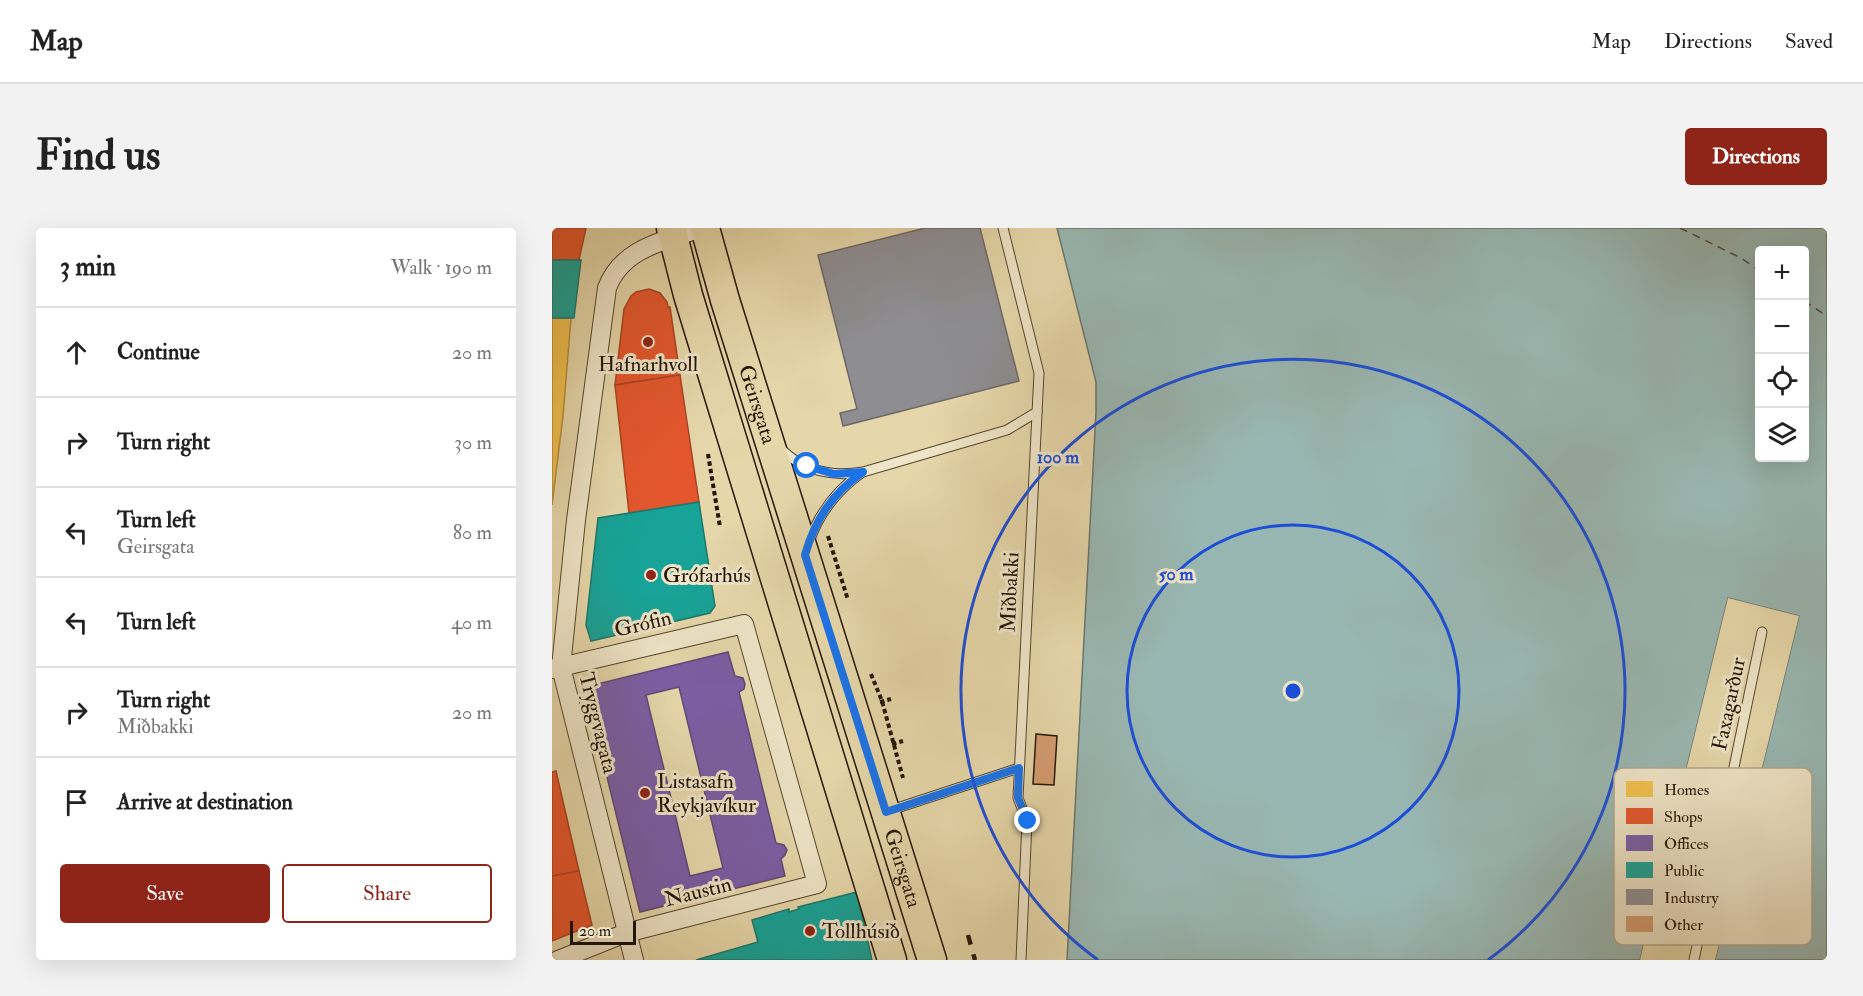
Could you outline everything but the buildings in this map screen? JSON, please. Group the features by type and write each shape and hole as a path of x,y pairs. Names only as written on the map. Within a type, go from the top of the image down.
{"main road":[{"name":"Geirsgata","path":"703,228 932,960"},
{"name":"Geirsgata","path":"672,233 692,306 892,960"}],"street":[{"name":"Tryggvagata","path":"634,960 556,668 607,288 611,275 628,257 672,233 703,228"},
{"name":"Grófin","path":"556,668 744,624 817,884"},
{"name":"Naustin","path":"558,960 627,933 817,884"}],"lane":[{"name":"Miðbakki","path":"1003,228 1039,373 1018,798 1028,821 1021,960"},
{"path":"767,432 784,452 807,466 834,474 863,472 1007,430 1037,412"},
{"path":"805,555 815,526 827,505 863,472"},
{"name":"Faxagarður","path":"1734,768 1762,632"},
{"path":"886,812 1019,768"},
{"name":"Faxagarður","path":"1694,960 1697,945"}],"path":[{"path":"827,530 850,606"},
{"path":"870,672 882,701 905,787"}],"water":[{"path":"1057,228 1827,228 1827,960 1715,960 1719,945 1812,945 1812,768 1762,768 1799,616 1728,598 1687,768 1614,768 1614,945 1644,945 1640,960 1067,960 1096,382"}],"pier":[{"path":"1728,598 1799,616 1762,768 1759,768 1795,618 1730,602 1690,768 1687,768"},
{"path":"1644,945 1647,945 1643,960 1640,960"},
{"path":"1716,945 1719,945 1715,960 1712,960"}],"ferry route":[{"path":"1680,228 1741,258 1755,268"},
{"path":"1809,304 1827,316"}],"railway":[{"path":"968,935 975,960"}],"place":[{"name":"Hafnarhvoll","path":"648,342"},
{"name":"Grófarhús","path":"651,575"},
{"name":"Listasafn Reykjavíkur","path":"645,793"},
{"name":"Tollhúsið","path":"810,931"}],"route":[{"path":"807,466 820,472 834,474 863,472 850,481 827,505 815,526 805,555 886,812 1019,768 1018,798 1028,821"}]}
